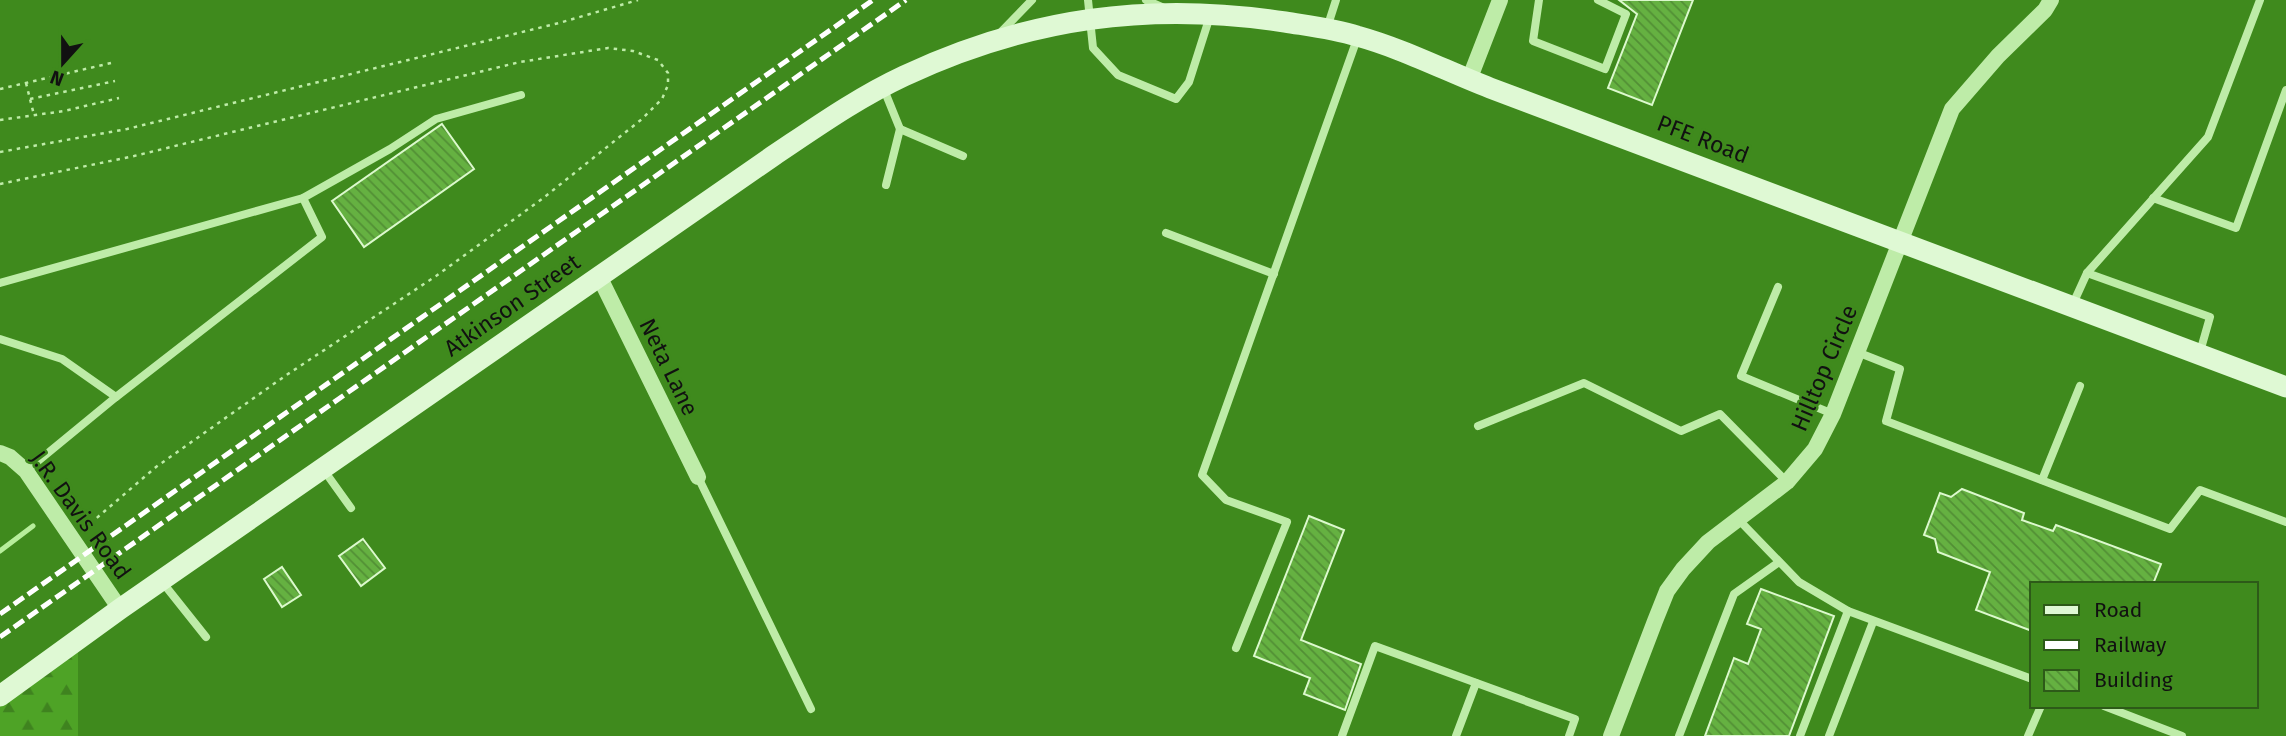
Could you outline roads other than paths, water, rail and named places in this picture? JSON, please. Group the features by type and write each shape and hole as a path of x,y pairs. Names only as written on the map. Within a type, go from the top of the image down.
{"main road":[{"name":"Atkinson Street","path":"0,696 161,580 854,102 956,54 1088,12"},
{"name":"PFE Road","path":"1088,12 1210,13 1327,29 1358,36 1416,55 1469,80 2286,387"}],"street":[{"path":"1469,80 1500,0"},
{"name":"Hilltop Circle","path":"1611,736 1667,591 1708,541 1787,482 1815,449 1833,414 1952,109 1998,56 2045,10 2051,0"},
{"name":"Neta Lane","path":"599,276 698,477"},
{"name":"J.R. Davis Road","path":"0,453 10,457 26,471 120,609"}],"lane":[{"path":"989,43 1032,0"},
{"path":"1146,0 1177,13"},
{"path":"1327,29 1336,0"},
{"path":"1539,0 1533,41 1605,69 1626,14 1598,0"},
{"path":"2072,306 2087,273 2208,137 2260,0"},
{"path":"1088,12 1093,48 1118,75 1176,99 1189,82 1210,13"},
{"path":"1236,648 1287,522 1226,500 1202,475 1358,36"},
{"path":"883,87 900,129 886,186"},
{"path":"2152,198 2236,228 2286,89"},
{"path":"0,283 303,198 390,149 436,119 521,95"},
{"path":"900,129 963,156"},
{"path":"26,471 116,397 322,237 303,198"},
{"path":"1166,233 1273,274"},
{"path":"2087,273 2210,317 2199,355"},
{"path":"1778,287 1741,376 1833,414"},
{"path":"0,340 62,359 116,397"},
{"path":"1857,352 1900,369 1886,421 2170,529 2200,490 2286,522"},
{"path":"1478,426 1584,383 1681,431 1720,414 1787,482"},
{"path":"2042,480 2080,386"},
{"path":"323,468 351,508"},
{"path":"698,477 811,709"},
{"path":"1737,519 1799,582 1849,611 2030,678"},
{"path":"1679,736 1734,594 1779,562"},
{"path":"161,580 206,637"},
{"path":"1800,736 1849,611"},
{"path":"1829,736 1873,622"},
{"path":"1342,736 1375,646 1575,719 1569,736"},
{"path":"1456,736 1476,683"},
{"path":"2028,736 2040,708"},
{"path":"2109,708 2182,736"}],"waterway":[{"path":"0,551 33,526"}],"railway":[{"path":"0,614 873,0"},
{"path":"0,637 906,0"}]}
